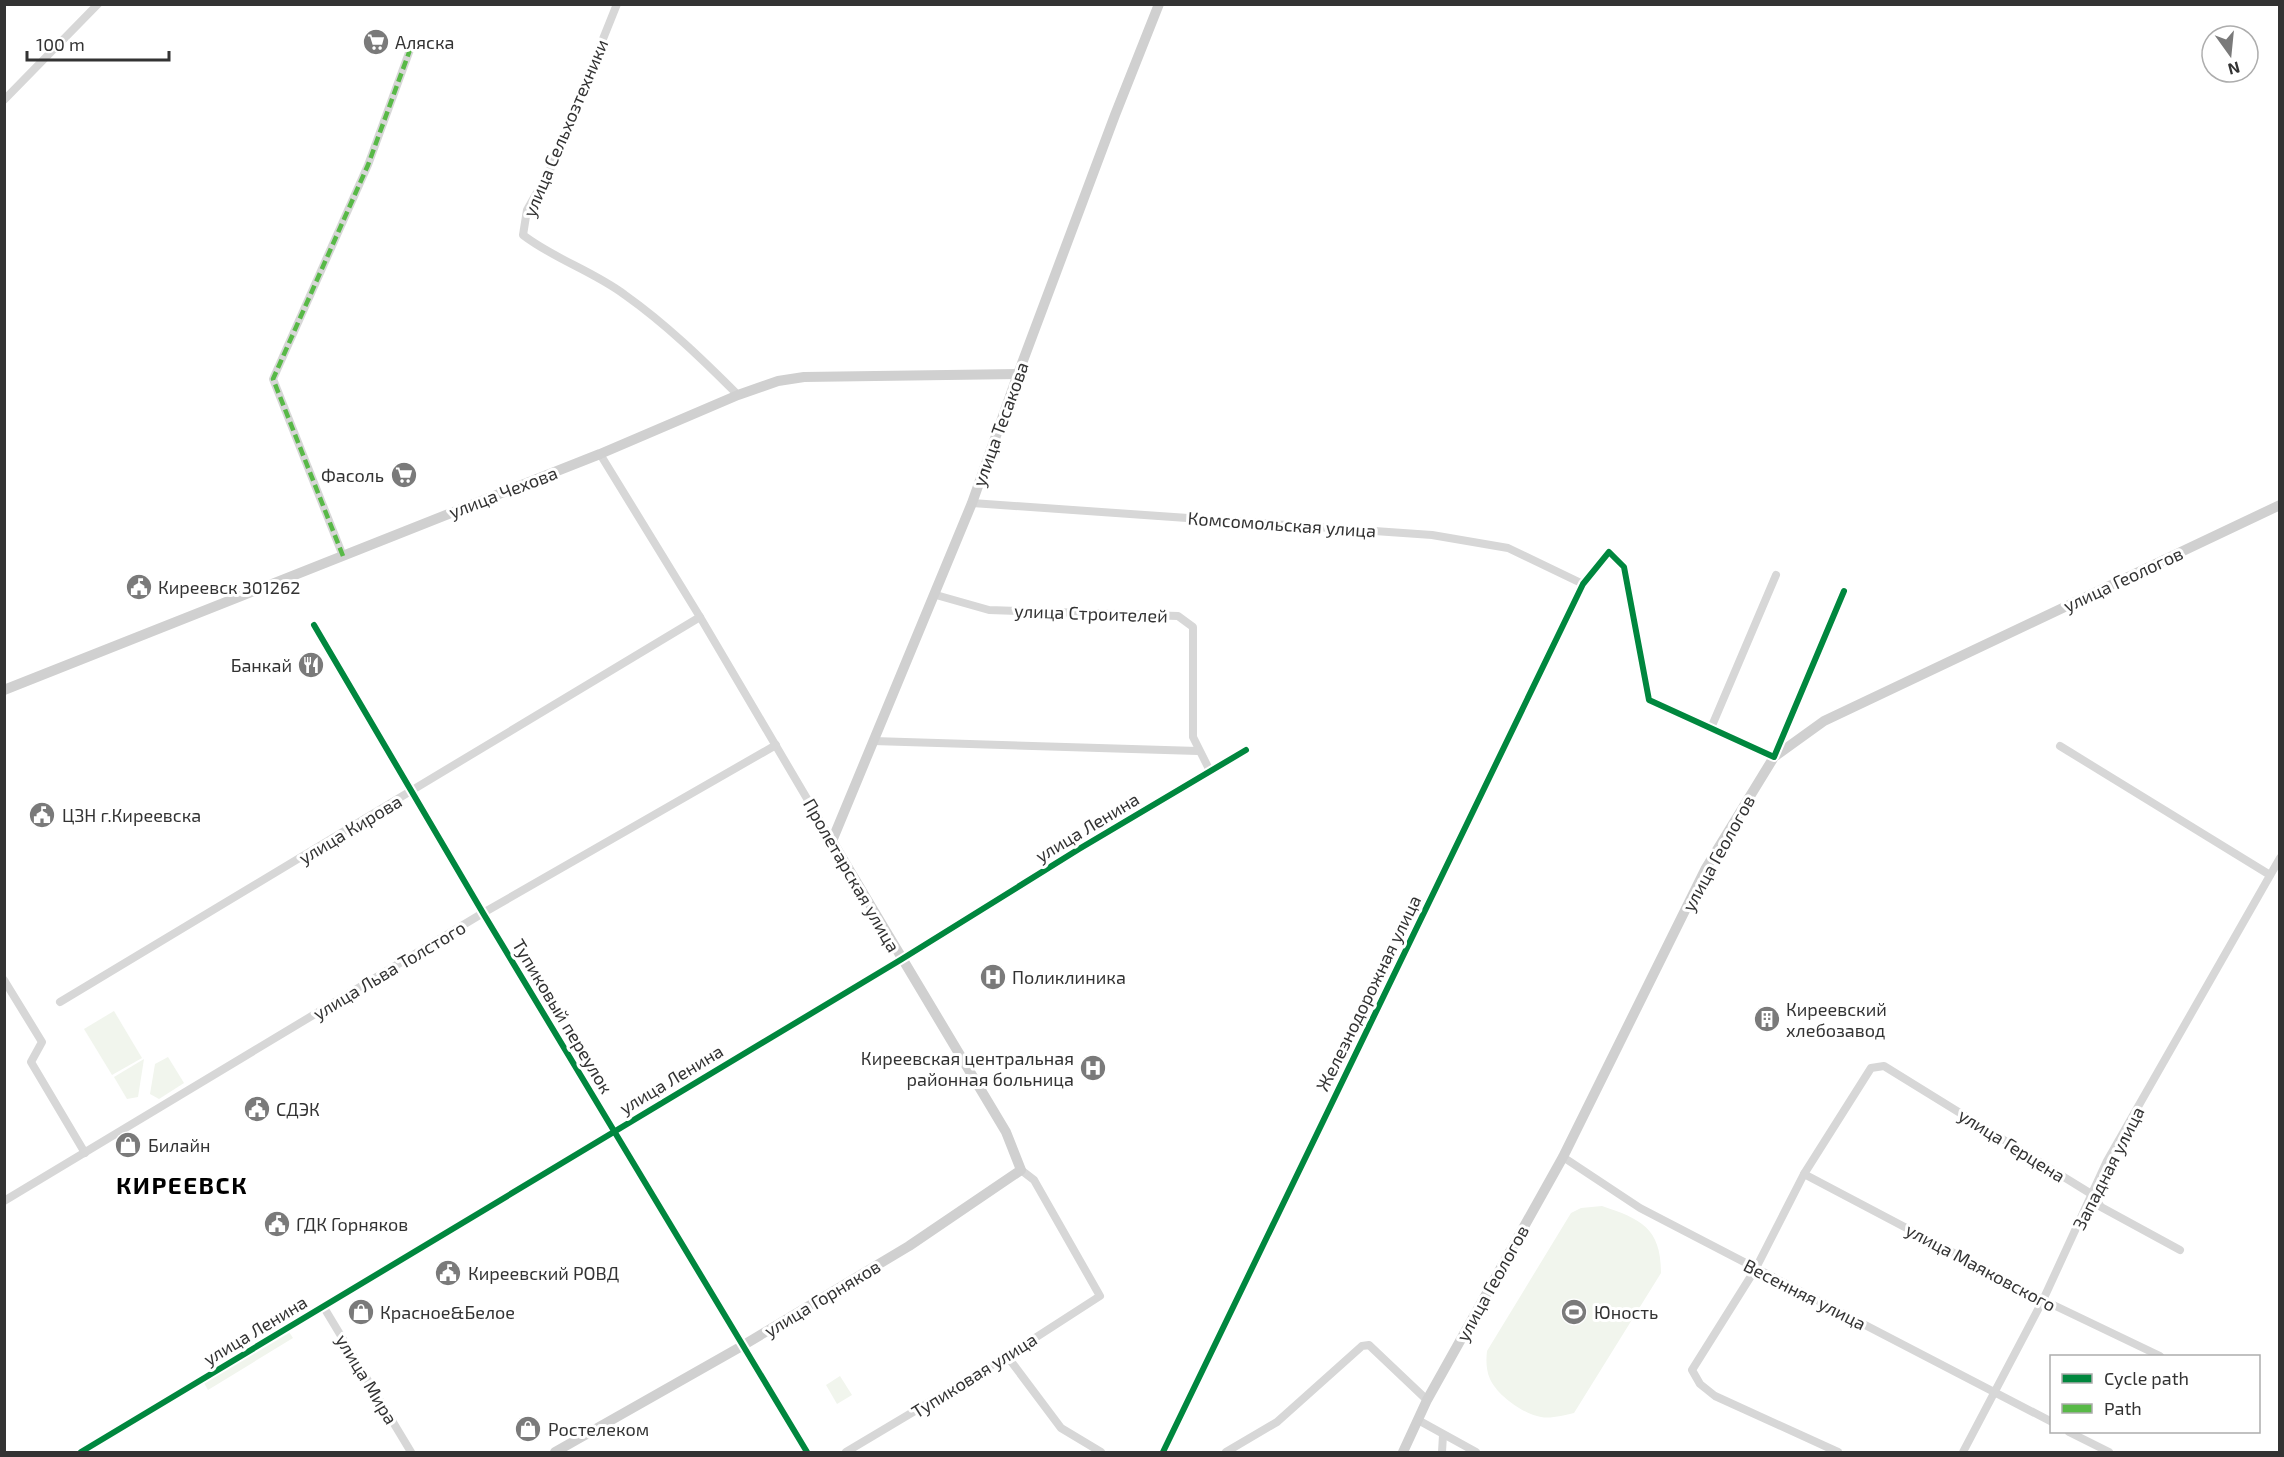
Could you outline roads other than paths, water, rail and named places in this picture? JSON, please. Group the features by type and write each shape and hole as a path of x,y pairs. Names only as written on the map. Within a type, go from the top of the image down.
{"main road":[{"name":"улица Тесакова","path":"832,841 936,595 972,503 1115,115 1159,4"},
{"name":"улица Чехова","path":"4,690 600,454 738,395 778,381 804,377 1018,374"},
{"name":"улица Геологов","path":"1403,1452 1427,1400 1563,1157 1706,868 1774,757 1824,721 2280,505"},
{"name":"Пролетарская улица","path":"832,841 1006,1132 1021,1170"},
{"name":"улица Горняков","path":"555,1452 741,1346 909,1246 1021,1170"}],"street":[{"path":"4,100 98,4"},
{"name":"улица Сельхозтехники","path":"617,4 552,166 527,210 523,235 540,248 595,276 624,294 658,320 738,395"},
{"path":"343,556 273,379 368,165 411,47"},
{"name":"Пролетарская улица","path":"600,454 700,617 832,841"},
{"name":"Комсомольская улица","path":"972,503 1432,535 1508,548 1582,584"},
{"name":"Железнодорожная улица","path":"1163,1452 1582,584 1609,552 1624,567 1650,700 1711,728"},
{"path":"1776,575 1711,728 1774,757 1844,591"},
{"name":"улица Строителей","path":"936,595 989,610 1178,616 1193,627 1193,737 1210,771"},
{"name":"улица Кирова","path":"60,1002 700,617"},
{"name":"Тупиковый переулок","path":"314,625 741,1346 807,1452"},
{"path":"873,741 1198,751"},
{"name":"улица Льва Толстого","path":"4,1201 483,913 776,745"},
{"path":"2060,746 2270,875"},
{"name":"улица Ленина","path":"81,1452 1246,750"},
{"name":"Западная улица","path":"1963,1452 2043,1300 2107,1161 2280,858"},
{"path":"4,980 42,1042 31,1062 85,1153"},
{"name":"улица Герцена","path":"1804,1174 1871,1068 1884,1066 2093,1195 2101,1207 2180,1250"},
{"name":"Весенняя улица","path":"1563,1157 1640,1208 2050,1421"},
{"name":"Пролетарская улица","path":"1021,1170 1034,1180 1100,1296"},
{"path":"1804,1174 1756,1268 1692,1370 1700,1384 1715,1396 1838,1452"},
{"name":"улица Маяковского","path":"1804,1174 2043,1300 2158,1355"},
{"name":"Тупиковая улица","path":"846,1452 1007,1356 1100,1296"},
{"name":"улица Мира","path":"323,1306 411,1452"},
{"path":"1226,1452 1277,1422 1362,1346 1369,1345 1427,1400"},
{"path":"1007,1356 1061,1428 1101,1452"},
{"path":"1418,1420 1476,1452"},
{"path":"2073,1433 2109,1452"},
{"path":"1442,1452 1443,1435"}],"place":[{"name":"Аляска","path":"376,42"},
{"name":"Фасоль","path":"404,475"},
{"name":"Киреевск 301262","path":"139,587"},
{"name":"Банкай","path":"311,665"},
{"name":"ЦЗН г.Киреевска","path":"42,815"},
{"name":"Поликлиника","path":"993,977"},
{"name":"Киреевский хлебозавод","path":"1767,1019"},
{"name":"Киреевская центральная районная больница","path":"1093,1068"},
{"name":"СДЭК","path":"257,1109"},
{"name":"Билайн","path":"128,1145"},
{"name":"ГДК Горняков","path":"277,1224"},
{"name":"Киреевский РОВД","path":"448,1273"},
{"name":"Красное&Белое","path":"361,1312"},
{"name":"Юность","path":"1574,1312"},
{"name":"Ростелеком","path":"528,1429"}],"district":[{"name":"КИРЕЕВСК","path":"182,1184"}]}
